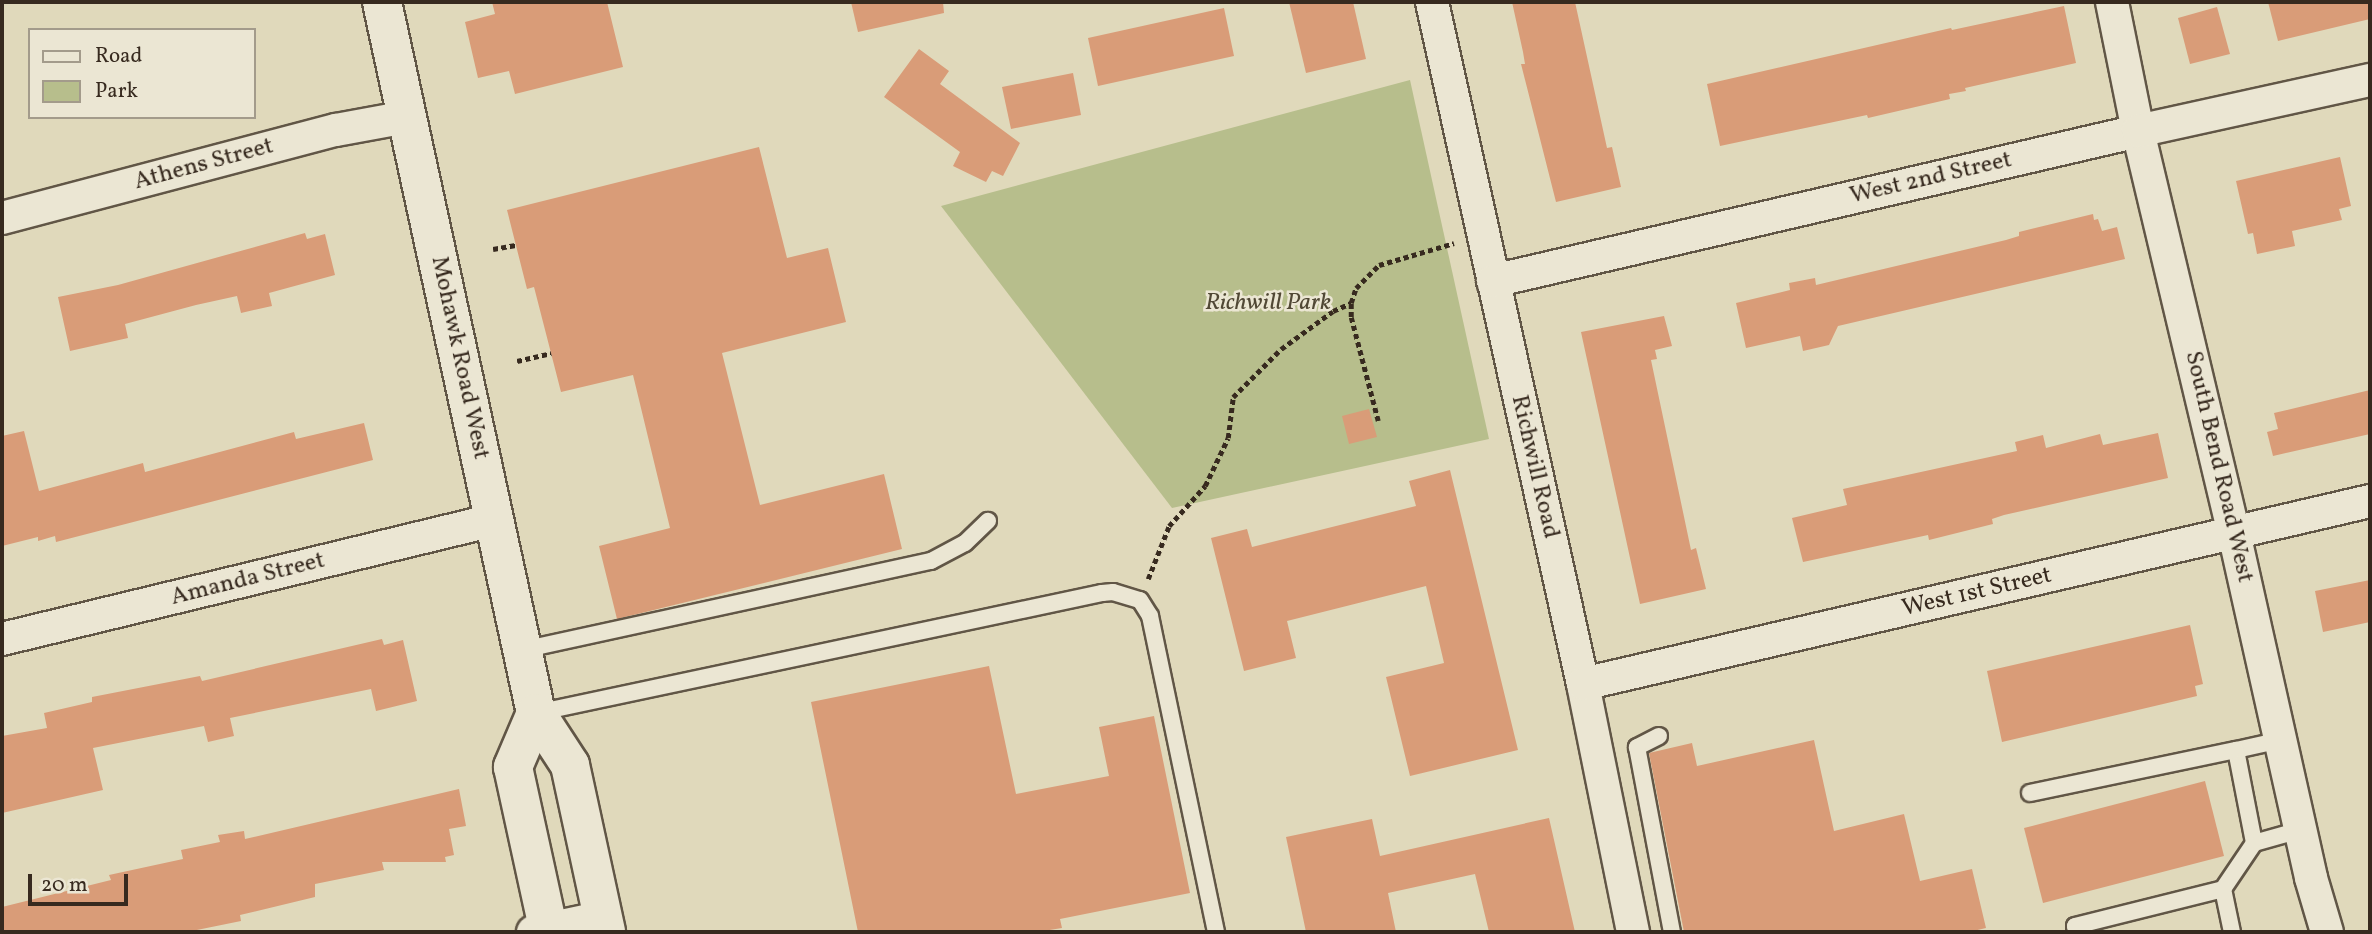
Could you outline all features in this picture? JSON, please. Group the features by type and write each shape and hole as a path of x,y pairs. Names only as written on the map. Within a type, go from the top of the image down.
{"main road":[{"name":"Mohawk Road West","path":"382,2 536,713 570,765 604,924"},
{"path":"536,713 513,767 543,931"}],"street":[{"name":"Richwill Road","path":"1432,2 1583,684 1633,932"},
{"name":"South Bend Road West","path":"2112,2 2138,131 2234,533 2300,830 2327,932"},
{"name":"West 2nd Street","path":"1493,281 2138,131 2370,80"},
{"name":"Athens Street","path":"2,218 336,130 407,117"},
{"name":"West 1st Street","path":"1583,684 2370,501"},
{"name":"Amanda Street","path":"2,639 494,520"},
{"path":"543,931 604,924"}],"lane":[{"path":"523,650 931,561 965,542 988,521"},
{"path":"536,713 1102,593 1113,592 1140,600 1150,616 1216,932"},
{"path":"1659,736 1637,747 1672,932"},
{"path":"2030,793 2281,740"},
{"path":"2236,750 2254,843"},
{"path":"2076,932 2075,926 2223,889 2254,843 2300,830"},
{"path":"2223,889 2232,932"}],"path":[{"path":"1378,421 1351,317 1351,303 1361,282 1379,265 1483,235"},
{"path":"493,249 516,245"},
{"path":"1140,600 1169,526 1205,486 1228,438 1233,397 1281,349 1333,311 1351,303"},
{"path":"517,361 551,353"}],"green space":[{"name":"Richwill Park","path":"1410,80 1489,439 1172,508 941,206"}],"building":[{"path":"492,2 607,2 623,67 515,94 509,71 478,78 465,22 495,14"},
{"path":"851,2 943,2 944,13 858,32"},
{"path":"1289,2 1353,2 1366,59 1306,73"},
{"path":"1512,2 1575,2 1607,148 1612,147 1621,187 1556,202 1521,64 1525,64"},
{"path":"2268,2 2370,2 2370,19 2278,41"},
{"path":"2064,6 2076,63 1965,88 1966,91 1949,94 1950,99 1868,118 1867,115 1720,146 1707,84 1951,28 1952,30"},
{"path":"2217,7 2230,54 2190,64 2178,18"},
{"path":"1224,8 1234,56 1098,86 1088,38"},
{"path":"919,49 949,71 940,84 1020,143 1003,176 992,171 986,182 953,166 960,152 884,97"},
{"path":"1073,73 1081,115 1011,129 1002,87"},
{"path":"759,147 787,258 828,248 846,322 722,353 760,505 884,474 902,549 617,619 599,546 670,528 633,375 561,392 534,287 527,289 507,210"},
{"path":"2340,157 2351,206 2339,209 2342,220 2292,231 2295,246 2257,254 2253,233 2248,234 2236,181"},
{"path":"2093,214 2102,231 2117,227 2125,259 1838,326 1829,345 1803,351 1800,336 1746,348 1736,303 1790,290 1789,283 1815,278 1816,285 2006,240 2019,236 2019,232"},
{"path":"305,233 307,239 325,234 335,275 269,293 272,306 241,313 237,296 196,305 125,324 128,338 70,351 58,297 118,285"},
{"path":"1664,316 1672,346 1655,350 1657,359 1651,360 1691,550 1696,548 1706,589 1640,604 1581,332"},
{"path":"2370,390 2370,434 2273,456 2267,432 2278,429 2274,413"},
{"path":"1369,409 1377,437 1349,444 1342,416"},
{"path":"364,423 373,460 56,542 55,536 38,541 38,537 2,546 2,436 24,431 39,491 143,463 145,472 294,432 296,439"},
{"path":"2158,433 2168,478 2004,515 1992,519 1993,524 1929,540 1928,535 1803,562 1792,518 1847,505 1843,489 2017,451 2015,442 2043,435 2046,448 2100,434 2103,445"},
{"path":"1450,470 1518,750 1410,776 1386,677 1444,663 1426,586 1287,621 1296,658 1244,671 1211,538 1247,529 1252,547 1416,506 1409,481"},
{"path":"2370,580 2370,622 2323,632 2315,591"},
{"path":"2190,625 2203,684 2195,686 2197,696 2002,742 1987,671"},
{"path":"382,639 384,645 403,640 417,701 376,711 371,689 230,718 234,736 208,742 204,726 93,748 103,790 2,813 2,736 47,728 44,713 92,702 92,697 200,676 202,681"},
{"path":"989,666 1016,794 1109,776 1099,727 1154,716 1190,893 1060,919 1062,928 1037,932 858,932 811,702"},
{"path":"1814,740 1834,831 1904,814 1920,881 1972,869 1986,928 1969,932 1684,932 1649,753 1692,743 1697,766"},
{"path":"2205,781 2224,856 2043,903 2024,828"},
{"path":"459,789 466,826 449,829 454,855 445,857 446,862 382,862 384,870 315,884 315,897 240,915 241,921 187,932 2,932 2,907 111,880 109,875 183,859 181,850 220,842 218,835 244,831 245,839"},
{"path":"1549,818 1575,932 1489,932 1475,874 1388,893 1396,932 1306,932 1286,837 1372,819 1380,856"}]}
